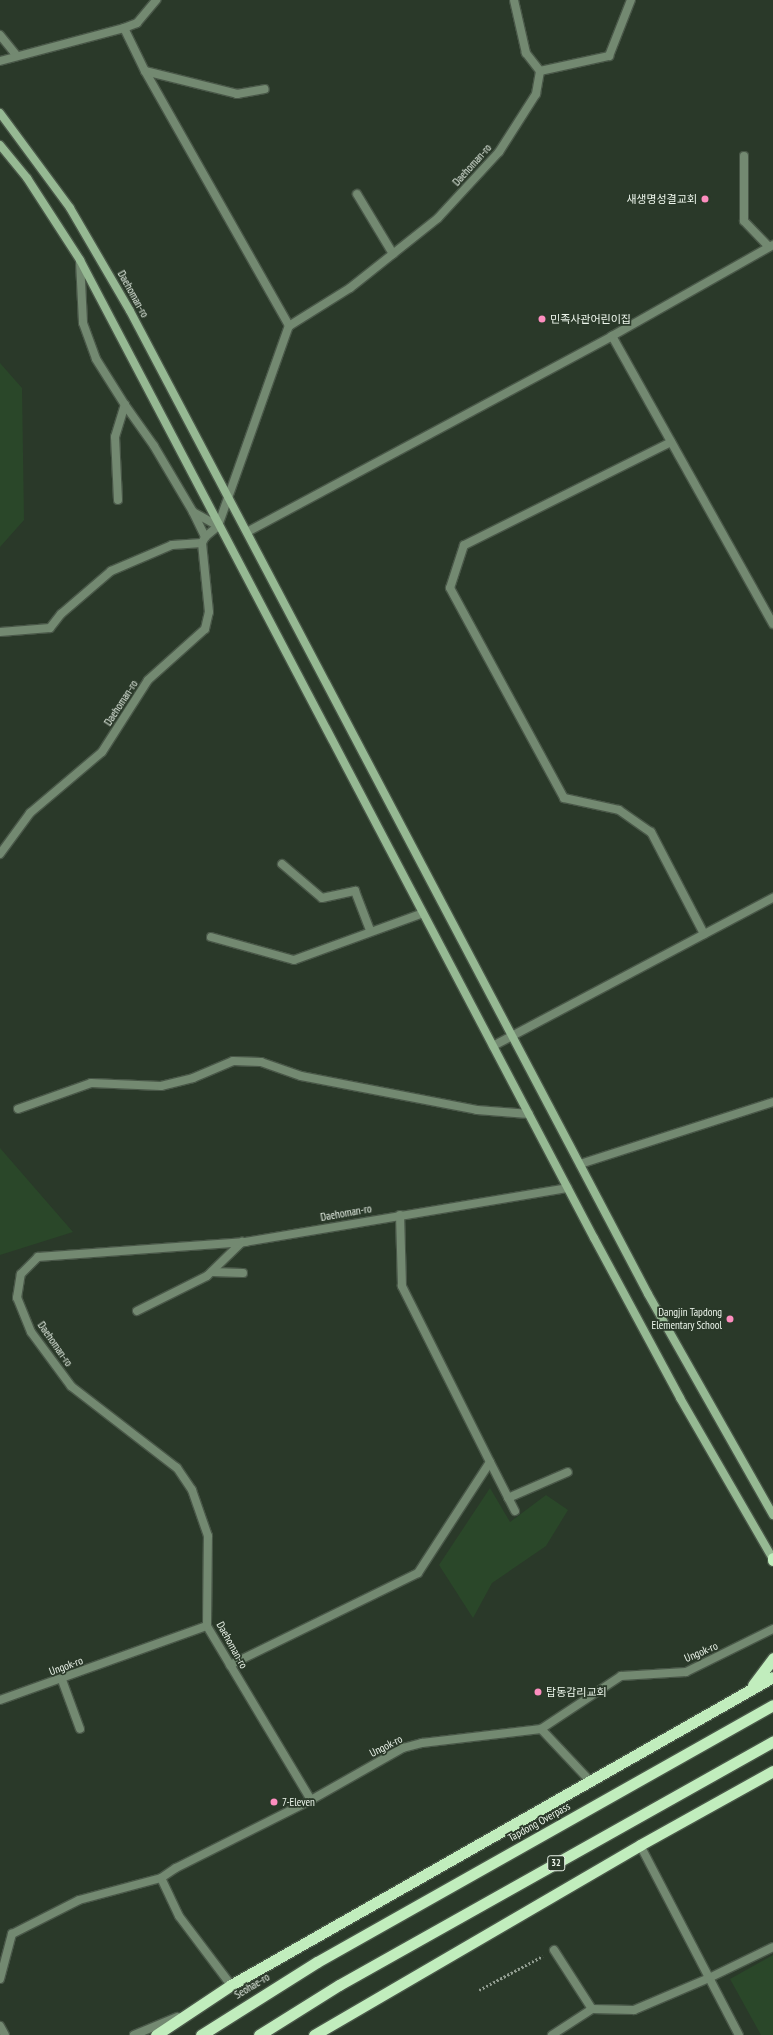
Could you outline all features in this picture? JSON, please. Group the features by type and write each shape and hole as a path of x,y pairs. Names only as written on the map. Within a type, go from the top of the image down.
{"highway":[{"path":"732,1702 761,1677 773,1658"},
{"path":"156,2035 231,1985 773,1678"},
{"name":"Tapdong Overpass","path":"317,1962 773,1705"},
{"name":"32","path":"259,2035 339,1985 773,1741"},
{"path":"314,2035 640,1845 773,1771"},
{"name":"Seohae-ro","path":"201,2035 317,1962"}],"main road":[{"name":"Daehoman-ro","path":"0,113 70,208 130,311 648,1294 773,1515"},
{"path":"0,145 27,178 80,260 218,526 680,1398 773,1559"}],"street":[{"path":"0,61 124,28 137,23 156,0"},
{"path":"514,0 526,53 540,71 609,56 631,0"},
{"path":"0,632 50,628 61,614 111,571 172,545 203,540 218,526 289,326 145,71 124,28"},
{"path":"0,35 18,56"},
{"path":"145,71 237,94 265,89"},
{"name":"Daehoman-ro","path":"289,326 350,288 438,218 499,152 536,94 540,71"},
{"path":"247,532 612,336 771,246 744,221 744,156"},
{"path":"357,194 393,254"},
{"path":"80,260 83,323 96,359 125,405 154,446 193,512 218,526"},
{"path":"612,336 773,624"},
{"path":"118,500 115,437 125,405"},
{"path":"671,442 464,545 450,588 564,798 619,810 651,832 704,934"},
{"name":"Daehoman-ro","path":"0,854 30,813 102,752 148,680 206,629 209,612 203,540 193,512"},
{"path":"282,864 322,898 355,890 370,930"},
{"path":"493,1046 773,898"},
{"path":"211,937 294,960 370,930 423,913"},
{"path":"18,1109 91,1083 161,1086 192,1078 233,1061 261,1062 301,1076 476,1110 529,1114"},
{"path":"580,1164 773,1102"},
{"name":"Daehoman-ro","path":"311,1800 207,1626 208,1536 192,1490 177,1468 71,1386 31,1332 17,1298 21,1274 38,1257 242,1242 568,1188"},
{"path":"400,1215 402,1286 515,1511"},
{"path":"137,1311 212,1272 242,1242"},
{"path":"212,1272 243,1273"},
{"path":"230,1665 418,1573 490,1462"},
{"path":"508,1498 568,1472"},
{"name":"Ungok-ro","path":"0,1700 62,1680 207,1626"},
{"name":"Ungok-ro","path":"0,1979 12,1934 79,1900 161,1878 311,1800 403,1748 422,1743 541,1729 621,1676 686,1672 773,1629"},
{"path":"62,1680 80,1730"},
{"path":"541,1729 590,1781"},
{"path":"640,1845 739,2035"},
{"path":"161,1878 179,1916 231,1985"},
{"path":"552,2035 592,2009 634,2010 709,1978 773,1947"},
{"path":"554,1950 592,2009"},
{"path":"134,2035 196,2008"},
{"path":"0,2026 5,2035"}],"path":[{"path":"479,1990 554,1950"}],"green space":[{"path":"0,363 22,388 24,520 0,547"},
{"path":"0,1148 73,1232 0,1255"},
{"path":"490,1488 510,1522 546,1495 568,1510 546,1546 492,1583 473,1618 439,1565"},
{"path":"773,1955 773,2035 761,2035 730,1979"}],"place":[{"name":"새생명성결교회","path":"705,199"},
{"name":"민족사관어린이집","path":"542,319"},
{"name":"Dangjin Tapdong Elementary School","path":"730,1319"},
{"name":"탑동감리교회","path":"538,1692"},
{"name":"7-Eleven","path":"274,1802"}]}
